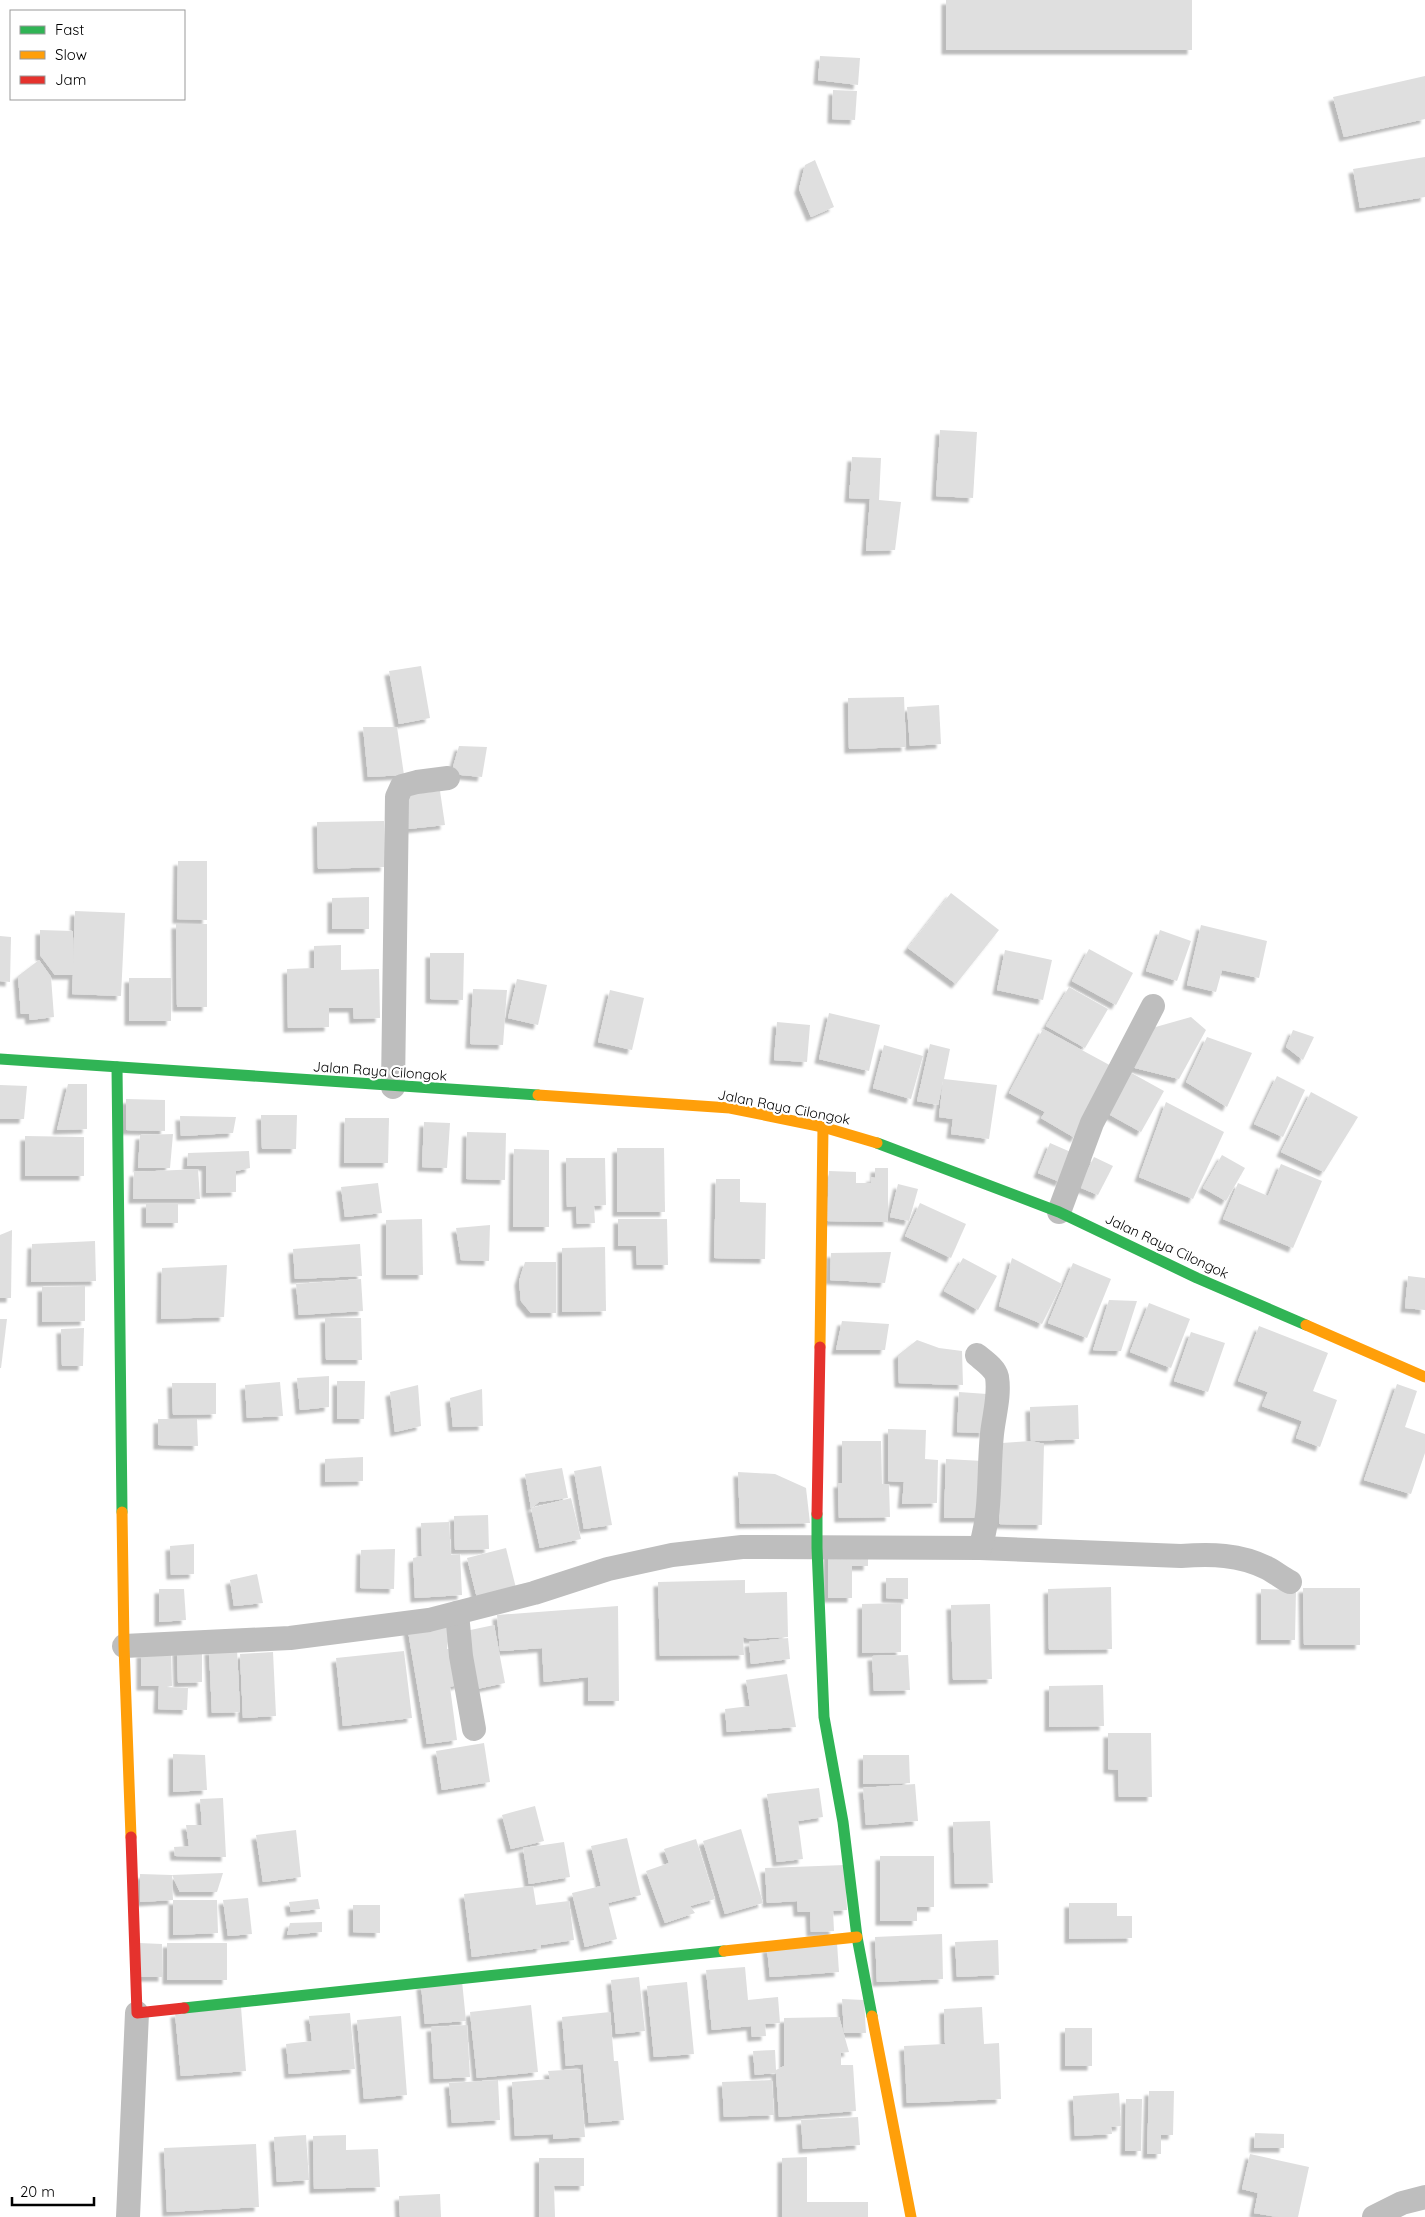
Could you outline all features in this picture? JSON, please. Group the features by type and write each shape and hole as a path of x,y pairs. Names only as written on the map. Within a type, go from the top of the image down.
{"main road":[{"name":"Jalan Raya Cilongok","path":"0,1059 393,1087 730,1108 823,1127 886,1146 1059,1212 1197,1278 1425,1377"},
{"path":"117,1067 124,1646 137,2013 857,1937"},
{"path":"823,1127 817,1548 824,1718 843,1822 857,1937 911,2217"}],"street":[{"path":"393,1087 396,797 402,786 448,778"},
{"path":"1059,1212 1092,1123 1153,1006"},
{"path":"977,1355 997,1375 998,1393 992,1434 986,1517 980,1548"},
{"path":"124,1646 290,1638 430,1620 534,1593 608,1568 672,1555 742,1547 980,1548 1181,1556 1213,1554 1230,1556 1265,1567 1290,1582"},
{"path":"457,1613 462,1669 474,1728"},
{"path":"128,2217 137,2013"},
{"path":"1374,2217 1402,2203 1425,2197"}],"building":[{"path":"946,0 1192,0 1192,50 946,50"},
{"path":"820,56 860,58 858,85 818,80"},
{"path":"1425,76 1425,119 1344,137 1333,97"},
{"path":"833,90 857,91 855,120 832,119"},
{"path":"1425,157 1425,197 1360,208 1353,169"},
{"path":"815,160 834,207 811,217 799,189 805,165"},
{"path":"940,430 977,432 973,498 936,496"},
{"path":"852,457 881,458 879,500 901,502 895,550 866,551 870,499 849,498"},
{"path":"421,666 430,718 399,724 389,671"},
{"path":"904,697 906,747 849,749 848,698"},
{"path":"939,705 941,744 910,746 907,707"},
{"path":"363,727 397,727 404,775 368,777"},
{"path":"459,746 487,747 482,777 451,774"},
{"path":"440,791 445,825 408,829 404,795"},
{"path":"384,821 385,867 318,869 317,822"},
{"path":"178,861 207,861 207,920 177,919"},
{"path":"951,893 999,930 956,984 908,948"},
{"path":"369,897 369,929 332,929 332,898"},
{"path":"75,911 125,913 121,996 72,994 73,975 55,975 40,955 40,930 73,931 73,963"},
{"path":"176,924 207,924 207,1007 177,1007"},
{"path":"1201,925 1267,941 1259,978 1222,970 1216,992 1187,985"},
{"path":"1160,930 1191,941 1177,981 1146,971"},
{"path":"0,936 11,937 10,982 0,981"},
{"path":"341,945 341,970 379,969 380,1018 354,1019 353,1008 329,1008 329,1027 288,1028 287,969 314,968 314,946"},
{"path":"1089,949 1133,973 1116,1005 1072,981"},
{"path":"1005,950 1052,960 1043,1000 997,990"},
{"path":"430,953 464,953 463,1000 430,999"},
{"path":"39,960 51,977 54,1017 30,1020 29,1014 21,1014 18,976"},
{"path":"129,978 171,978 171,1021 129,1021"},
{"path":"517,979 547,985 538,1025 508,1018"},
{"path":"1069,987 1108,1009 1085,1048 1046,1026"},
{"path":"473,989 507,990 503,1045 470,1044"},
{"path":"610,990 644,998 632,1050 598,1042"},
{"path":"829,1013 880,1025 869,1071 819,1059"},
{"path":"1191,1017 1206,1030 1179,1079 1131,1067 1145,1030"},
{"path":"777,1022 810,1025 807,1062 774,1060"},
{"path":"1043,1029 1115,1068 1075,1138 1041,1118 1045,1112 1009,1093"},
{"path":"1293,1030 1314,1037 1303,1060 1286,1047"},
{"path":"1207,1037 1252,1053 1227,1107 1186,1082"},
{"path":"930,1044 950,1049 944,1079 997,1085 989,1139 951,1134 953,1119 939,1117 943,1081 938,1105 917,1101"},
{"path":"884,1045 923,1056 911,1099 873,1088"},
{"path":"1126,1070 1164,1091 1141,1132 1103,1111"},
{"path":"1277,1076 1305,1090 1283,1137 1254,1124"},
{"path":"68,1084 87,1084 87,1129 57,1130"},
{"path":"0,1085 27,1086 24,1119 0,1119"},
{"path":"1311,1092 1358,1117 1324,1172 1281,1152"},
{"path":"126,1099 165,1100 165,1131 126,1130"},
{"path":"1166,1102 1224,1132 1193,1199 1139,1177"},
{"path":"261,1115 297,1115 296,1149 262,1149"},
{"path":"180,1116 236,1117 233,1133 181,1136"},
{"path":"345,1118 389,1118 388,1163 344,1163"},
{"path":"424,1122 450,1123 447,1168 422,1167"},
{"path":"467,1132 506,1133 505,1180 466,1179"},
{"path":"173,1134 170,1168 138,1168 140,1135"},
{"path":"25,1136 84,1137 84,1176 25,1176"},
{"path":"1050,1143 1073,1153 1060,1182 1038,1173"},
{"path":"617,1148 664,1148 665,1212 617,1212"},
{"path":"514,1149 549,1150 549,1227 513,1227"},
{"path":"249,1151 250,1168 236,1171 236,1192 206,1193 206,1166 187,1166 188,1153"},
{"path":"1222,1155 1245,1168 1226,1201 1203,1188"},
{"path":"1094,1157 1113,1166 1098,1195 1079,1187"},
{"path":"566,1158 605,1158 606,1205 594,1206 595,1223 577,1224 576,1206 567,1207"},
{"path":"1281,1164 1322,1181 1293,1248 1223,1219 1238,1183 1268,1196"},
{"path":"875,1168 888,1168 888,1222 827,1221 829,1171 856,1172 856,1183 871,1183 871,1177 875,1178"},
{"path":"198,1169 200,1199 133,1199 134,1172"},
{"path":"716,1179 740,1179 740,1202 766,1203 765,1259 714,1258"},
{"path":"378,1183 382,1213 345,1217 341,1187"},
{"path":"898,1184 918,1189 909,1221 890,1217"},
{"path":"146,1203 178,1203 178,1223 146,1223"},
{"path":"920,1203 966,1224 951,1258 905,1236"},
{"path":"422,1219 423,1275 386,1275 386,1220"},
{"path":"618,1219 667,1219 668,1265 637,1265 636,1246 618,1246"},
{"path":"490,1225 489,1261 461,1260 456,1228"},
{"path":"12,1230 11,1298 0,1298 0,1235"},
{"path":"95,1241 96,1281 31,1282 32,1244"},
{"path":"360,1244 362,1276 295,1279 293,1249"},
{"path":"605,1247 606,1311 562,1312 562,1248"},
{"path":"891,1252 885,1283 830,1280 831,1253"},
{"path":"963,1258 997,1276 978,1310 944,1291"},
{"path":"1012,1258 1062,1284 1042,1324 999,1306"},
{"path":"525,1262 556,1262 556,1313 531,1313 521,1301 519,1281"},
{"path":"1073,1263 1111,1279 1087,1338 1048,1323"},
{"path":"227,1265 224,1317 161,1319 162,1268"},
{"path":"1408,1276 1425,1278 1425,1310 1405,1308"},
{"path":"361,1279 363,1311 299,1315 296,1284"},
{"path":"85,1286 85,1321 42,1322 42,1287"},
{"path":"1109,1300 1137,1301 1121,1351 1093,1350"},
{"path":"1149,1303 1190,1319 1171,1368 1130,1352"},
{"path":"325,1318 361,1318 362,1360 326,1360"},
{"path":"0,1319 7,1319 1,1368 0,1368"},
{"path":"842,1321 889,1324 885,1350 836,1350"},
{"path":"1259,1326 1328,1353 1313,1391 1337,1400 1320,1447 1296,1438 1302,1421 1262,1406 1268,1392 1238,1381"},
{"path":"84,1328 83,1366 62,1366 61,1329"},
{"path":"1191,1332 1225,1343 1208,1392 1174,1381"},
{"path":"917,1340 939,1348 962,1351 963,1385 899,1383 898,1355"},
{"path":"329,1376 329,1407 300,1410 297,1378"},
{"path":"337,1381 365,1381 364,1419 337,1419"},
{"path":"280,1382 283,1416 247,1418 245,1385"},
{"path":"172,1383 216,1383 216,1414 173,1415"},
{"path":"1397,1384 1417,1391 1405,1427 1425,1434 1425,1453 1411,1494 1364,1480"},
{"path":"418,1385 421,1426 395,1432 390,1392"},
{"path":"482,1389 483,1426 453,1427 450,1398"},
{"path":"959,1392 987,1394 984,1433 957,1432"},
{"path":"1078,1405 1079,1439 1031,1441 1030,1407"},
{"path":"158,1419 197,1419 198,1446 158,1445"},
{"path":"888,1429 926,1430 925,1459 938,1460 937,1503 902,1504 904,1482 888,1481"},
{"path":"842,1441 881,1441 882,1484 889,1484 890,1517 839,1518 838,1483 842,1483"},
{"path":"1031,1441 1044,1444 1042,1525 999,1524 1002,1443"},
{"path":"363,1457 363,1481 325,1482 325,1459"},
{"path":"946,1459 983,1461 981,1518 944,1518"},
{"path":"601,1466 612,1525 584,1529 574,1471"},
{"path":"562,1468 568,1498 539,1502 531,1508 525,1474"},
{"path":"738,1472 775,1474 806,1488 810,1523 740,1524"},
{"path":"571,1498 581,1539 540,1548 531,1508"},
{"path":"488,1515 489,1549 455,1550 454,1516"},
{"path":"449,1522 451,1555 460,1554 462,1595 415,1598 413,1558 422,1556 421,1523"},
{"path":"194,1544 194,1574 171,1575 170,1546"},
{"path":"506,1548 516,1588 477,1598 467,1558"},
{"path":"395,1549 394,1589 360,1588 361,1550"},
{"path":"828,1551 868,1551 868,1566 852,1566 852,1598 828,1598"},
{"path":"257,1574 263,1603 234,1606 230,1580"},
{"path":"886,1578 908,1578 908,1599 886,1598"},
{"path":"745,1580 745,1593 787,1592 788,1637 750,1639 743,1637 744,1655 660,1656 658,1582"},
{"path":"1111,1587 1112,1649 1049,1650 1048,1589"},
{"path":"1303,1588 1360,1588 1360,1645 1304,1645"},
{"path":"159,1589 184,1589 186,1620 159,1622"},
{"path":"1261,1589 1296,1590 1295,1640 1261,1640"},
{"path":"901,1603 901,1652 862,1653 862,1604"},
{"path":"990,1604 992,1679 953,1680 951,1605"},
{"path":"618,1606 619,1701 588,1701 588,1677 544,1682 542,1648 500,1651 497,1615"},
{"path":"451,1619 447,1649 456,1648 460,1684 450,1687 457,1740 427,1744 407,1625"},
{"path":"494,1625 505,1683 472,1690 461,1632"},
{"path":"788,1638 790,1659 751,1664 749,1642"},
{"path":"202,1649 202,1682 178,1683 177,1650"},
{"path":"237,1649 240,1712 212,1713 209,1650"},
{"path":"404,1651 412,1718 343,1726 336,1658"},
{"path":"171,1652 172,1686 166,1687 188,1688 187,1710 158,1709 159,1686 141,1686 141,1653"},
{"path":"273,1652 276,1716 243,1718 240,1654"},
{"path":"908,1655 910,1690 874,1691 872,1656"},
{"path":"787,1674 796,1727 727,1732 725,1709 750,1706 746,1680"},
{"path":"1103,1685 1104,1726 1049,1727 1049,1686"},
{"path":"1108,1733 1151,1733 1152,1797 1119,1797 1118,1770 1108,1769"},
{"path":"484,1743 490,1782 442,1790 436,1751"},
{"path":"173,1754 205,1755 207,1790 173,1792"},
{"path":"863,1755 909,1755 910,1783 863,1784"},
{"path":"915,1784 918,1821 866,1825 863,1788"},
{"path":"819,1788 823,1817 798,1821 803,1859 777,1862 767,1794"},
{"path":"223,1798 226,1857 175,1856 174,1847 189,1846 186,1825 202,1825 200,1799"},
{"path":"535,1806 544,1841 511,1849 502,1815"},
{"path":"990,1821 993,1883 955,1884 953,1822"},
{"path":"741,1829 763,1903 725,1914 703,1841"},
{"path":"296,1830 301,1877 263,1882 256,1835"},
{"path":"627,1838 641,1895 608,1903 617,1939 585,1947 572,1893 601,1886 591,1846"},
{"path":"696,1839 715,1899 690,1906 695,1913 665,1923 646,1871 669,1863 664,1849"},
{"path":"564,1842 570,1877 529,1884 523,1848"},
{"path":"880,1856 934,1856 934,1907 917,1907 917,1921 880,1921"},
{"path":"845,1865 847,1910 833,1911 834,1931 811,1932 810,1912 798,1912 797,1901 767,1903 765,1868"},
{"path":"223,1873 217,1892 180,1892 172,1875"},
{"path":"140,1874 172,1875 173,1900 140,1902"},
{"path":"533,1886 536,1905 569,1901 574,1940 541,1945 541,1948 472,1957 464,1894"},
{"path":"248,1898 252,1934 228,1936 223,1900"},
{"path":"318,1899 320,1909 291,1912 289,1902"},
{"path":"173,1900 217,1900 218,1933 173,1935"},
{"path":"1069,1903 1117,1903 1117,1916 1132,1916 1132,1938 1069,1939"},
{"path":"353,1905 380,1905 380,1933 353,1932"},
{"path":"322,1922 322,1932 287,1935 290,1923"},
{"path":"942,1934 943,1979 877,1982 875,1937"},
{"path":"998,1940 999,1975 957,1977 955,1942"},
{"path":"139,1943 162,1944 163,1977 139,1977"},
{"path":"167,1943 227,1943 227,1980 167,1980"},
{"path":"837,1943 839,1972 770,1977 767,1948"},
{"path":"745,1967 748,2000 778,1997 780,2023 765,2024 766,2036 752,2037 751,2026 712,2030 706,1970"},
{"path":"639,1977 645,2031 616,2034 611,1980"},
{"path":"462,1981 466,2021 425,2024 421,1985"},
{"path":"687,1982 694,2054 654,2057 647,1986"},
{"path":"842,1999 864,2000 866,2033 844,2033"},
{"path":"531,2005 538,2072 477,2078 470,2012"},
{"path":"241,2007 246,2071 181,2076 175,2013"},
{"path":"982,2007 984,2044 999,2043 1001,2099 907,2103 904,2046 945,2044 944,2009"},
{"path":"610,2012 614,2061 618,2061 624,2120 589,2123 583,2064 566,2066 562,2017"},
{"path":"350,2013 355,2069 289,2074 286,2044 312,2041 309,2016"},
{"path":"401,2016 407,2095 364,2099 357,2020"},
{"path":"839,2017 849,2052 841,2053 841,2065 853,2065 856,2111 779,2117 776,2073 755,2075 753,2051 775,2050 776,2070 784,2066 784,2018"},
{"path":"467,2025 470,2077 434,2079 431,2027"},
{"path":"1065,2028 1092,2028 1092,2066 1065,2066"},
{"path":"580,2069 585,2137 553,2139 553,2134 515,2136 512,2082 550,2079 548,2071"},
{"path":"498,2080 500,2120 452,2123 449,2083"},
{"path":"772,2080 774,2115 724,2117 722,2082"},
{"path":"1149,2091 1174,2091 1173,2135 1161,2135 1161,2154 1147,2154"},
{"path":"1119,2093 1121,2126 1111,2127 1112,2134 1075,2136 1073,2096"},
{"path":"1126,2099 1142,2099 1141,2151 1125,2151"},
{"path":"858,2117 860,2145 803,2149 801,2120"},
{"path":"1255,2133 1284,2134 1284,2148 1254,2148"},
{"path":"306,2135 309,2180 277,2182 274,2137"},
{"path":"346,2135 346,2150 378,2149 380,2187 314,2189 313,2136"},
{"path":"256,2144 259,2207 167,2212 164,2148"},
{"path":"1250,2154 1309,2167 1298,2217 1278,2217 1254,2213 1258,2193 1242,2189"},
{"path":"807,2157 807,2202 868,2202 868,2217 782,2217 782,2158"},
{"path":"539,2158 584,2158 584,2186 554,2186 555,2217 539,2217"},
{"path":"440,2194 441,2217 400,2217 399,2196"}],"traffic: fast":[{"path":"0,1059 538,1095"},
{"path":"117,1067 122,1512"},
{"path":"877,1143 1059,1212 1197,1278 1306,1325"},
{"path":"817,1514 824,1717 843,1822 857,1937 872,2016"},
{"path":"184,2008 724,1951"}],"traffic: slow":[{"path":"538,1095 730,1108 823,1127 877,1143"},
{"path":"820,1347 823,1127"},
{"path":"1306,1325 1425,1377"},
{"path":"122,1512 124,1646 131,1837"},
{"path":"724,1951 857,1937"},
{"path":"872,2016 911,2217"}],"traffic: jam":[{"path":"817,1514 820,1347"},
{"path":"131,1837 137,2013 184,2008"}]}
